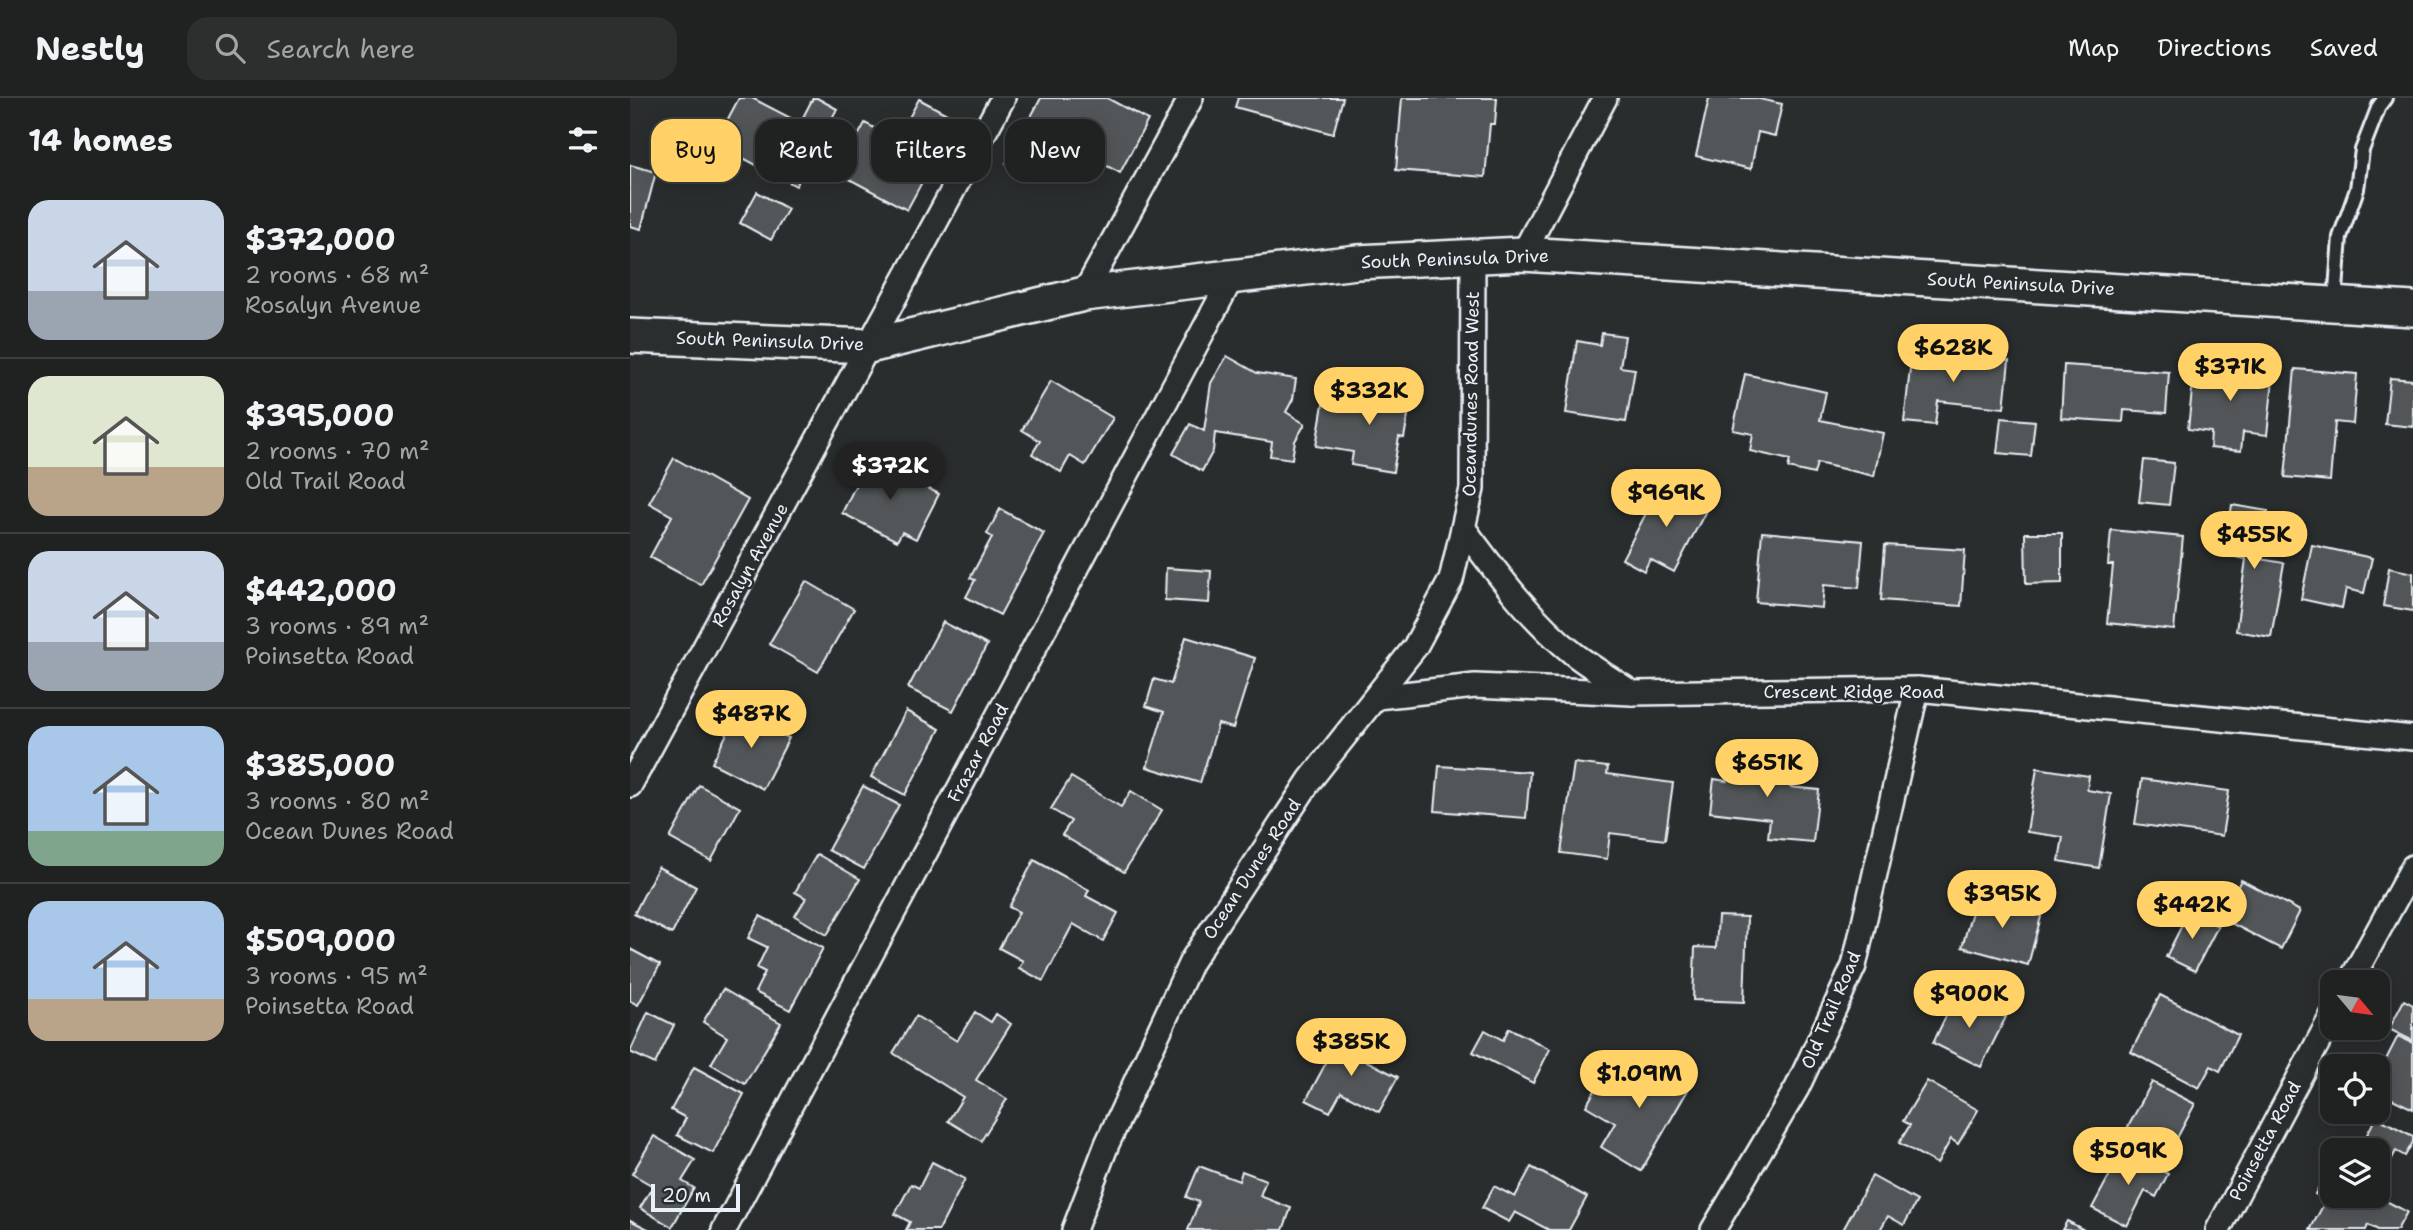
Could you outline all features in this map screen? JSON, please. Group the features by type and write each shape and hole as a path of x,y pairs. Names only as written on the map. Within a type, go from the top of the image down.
{"main road":[{"name":"South Peninsula Drive","path":"630,337 869,346 1084,294 1357,262 1523,254 2413,309"}],"street":[{"name":"Rosalyn Avenue","path":"630,785 1003,98"},
{"path":"1084,294 1191,98"},
{"path":"1523,254 1605,98"},
{"name":"Oceandunes Road West","path":"1464,529 1472,489 1473,258"},
{"name":"Frazar Road","path":"724,1230 1232,277"},
{"path":"1464,529 1506,585 1534,616 1573,654 1632,693"},
{"name":"Ocean Dunes Road","path":"1074,1230 1107,1144 1191,962 1310,780 1415,647 1451,580 1464,529"},
{"name":"Crescent Ridge Road","path":"1377,697 1475,686 1632,693 1917,689 2413,738"},
{"name":"Old Trail Road","path":"1713,1230 1797,1088 1854,966 1917,689"},
{"path":"2357,970 2413,867"},
{"name":"Poinsetta Road","path":"2218,1230 2320,1038"}],"lane":[{"path":"2335,304 2340,237 2357,189 2362,150 2379,106 2385,98"}],"building":[{"path":"739,98 752,98 792,119 755,119 755,164 741,157 741,119 728,119"},
{"path":"813,98 837,109 832,119 802,119"},
{"path":"1041,98 1107,98 1148,120 1120,173 1105,165 1105,119 1030,119"},
{"path":"1238,98 1343,98 1333,134 1235,107"},
{"path":"1402,98 1497,98 1495,124 1490,124 1485,177 1396,170"},
{"path":"1709,98 1755,98 1782,104 1775,136 1758,132 1751,169 1696,156"},
{"path":"919,99 956,119 908,119"},
{"path":"865,123 871,126 871,182 922,182 907,210 855,182 857,182 857,138"},
{"path":"630,165 651,171 651,182 653,182 641,229 630,226"},
{"path":"757,192 788,209 771,240 740,223"},
{"path":"1602,333 1625,336 1620,367 1635,369 1626,422 1566,413 1577,341 1600,345"},
{"path":"1912,351 2009,361 2004,408 1938,401 1935,425 1904,422"},
{"path":"1227,356 1257,373 1296,379 1293,399 1286,412 1305,424 1295,441 1292,459 1270,456 1272,442 1215,433 1213,451 1202,471 1173,454 1190,424 1204,431 1211,383"},
{"path":"2195,361 2274,370 2267,435 2243,432 2241,451 2210,448 2211,432 2188,429"},
{"path":"2064,365 2169,372 2166,413 2124,410 2123,422 2061,418"},
{"path":"2295,369 2357,374 2353,424 2335,422 2330,481 2285,477"},
{"path":"1745,374 1826,392 1820,420 1883,433 1874,476 1817,463 1814,474 1788,468 1790,460 1750,451 1753,434 1733,430"},
{"path":"1385,376 1414,382 1404,438 1399,437 1393,472 1351,465 1353,452 1316,446 1323,404 1378,413"},
{"path":"2390,378 2413,380 2413,427 2385,424"},
{"path":"1051,381 1113,418 1085,465 1070,456 1061,472 1032,454 1040,441 1022,430"},
{"path":"2001,418 2035,421 2031,456 1997,453"},
{"path":"674,458 748,500 701,585 650,557 672,516 649,503"},
{"path":"869,458 939,494 916,539 902,532 897,541 842,513"},
{"path":"2144,460 2174,463 2169,505 2139,502"},
{"path":"1663,481 1709,505 1674,572 1650,559 1644,571 1622,559"},
{"path":"2232,505 2268,511 2260,559 2284,563 2271,637 2236,631 2246,559 2224,555"},
{"path":"1000,509 1044,533 1000,615 966,597 975,580 970,578 992,537 987,534"},
{"path":"2111,530 2183,537 2174,630 2107,623 2113,565 2108,565"},
{"path":"1762,532 1863,541 1859,588 1824,585 1822,608 1756,602"},
{"path":"2025,533 2062,533 2062,583 2026,584"},
{"path":"1885,545 1965,550 1961,606 1881,600"},
{"path":"2312,545 2372,558 2364,593 2346,589 2342,608 2301,599"},
{"path":"1166,568 1211,571 1209,603 1165,600"},
{"path":"2389,568 2413,573 2413,611 2383,606"},
{"path":"806,581 854,609 818,672 769,644"},
{"path":"943,622 987,645 953,711 908,688"},
{"path":"1186,637 1255,658 1233,728 1218,724 1200,783 1147,767 1164,712 1146,706 1154,679 1171,684"},
{"path":"906,711 940,729 905,795 871,777"},
{"path":"738,712 789,738 763,789 712,763"},
{"path":"1729,759 1792,766 1790,787 1819,790 1813,842 1768,838 1770,819 1710,812 1714,779 1727,781"},
{"path":"1574,763 1608,767 1607,774 1673,783 1665,840 1610,833 1607,859 1561,853"},
{"path":"1439,766 1530,772 1526,818 1435,811"},
{"path":"2037,768 2089,776 2087,790 2111,794 2099,868 2059,861 2063,837 2027,832"},
{"path":"1071,777 1121,807 1131,791 1162,810 1124,872 1062,835 1071,821 1051,809"},
{"path":"2142,779 2229,791 2222,836 2135,824"},
{"path":"699,785 740,808 711,861 670,838"},
{"path":"863,786 899,805 864,869 828,850"},
{"path":"817,854 860,879 827,935 795,916 806,898 795,892"},
{"path":"1034,860 1089,890 1086,896 1118,913 1103,941 1073,924 1043,981 1019,968 1023,961 999,948 1019,912 1009,907"},
{"path":"658,867 696,887 672,934 634,914"},
{"path":"2241,880 2300,911 2281,949 2221,918"},
{"path":"1977,894 2042,913 2028,965 1962,947"},
{"path":"2189,911 2218,926 2195,971 2166,957"},
{"path":"760,916 823,948 790,1010 755,992 765,972 757,968 767,947 748,938"},
{"path":"1718,916 1747,917 1744,1002 1693,1000 1695,947 1716,948"},
{"path":"630,949 660,965 638,1005 630,1001"},
{"path":"723,989 781,1023 745,1084 711,1064 727,1037 703,1022"},
{"path":"1957,993 2006,1017 1981,1067 1933,1043"},
{"path":"2160,995 2238,1035 2220,1071 2211,1066 2199,1088 2131,1052"},
{"path":"2404,1000 2413,1005 2413,1041 2390,1027"},
{"path":"648,1012 674,1025 655,1064 630,1052"},
{"path":"975,1012 991,1022 996,1014 1011,1024 976,1080 1007,1099 981,1141 948,1121 963,1097 893,1053 916,1016 957,1041"},
{"path":"1509,1028 1550,1049 1533,1083 1473,1052 1485,1030 1503,1040"},
{"path":"1342,1033 1366,1045 1359,1057 1398,1077 1379,1112 1341,1092 1330,1112 1306,1100"},
{"path":"2398,1036 2413,1043 2413,1109 2390,1098 2389,1054"},
{"path":"1649,1056 1693,1081 1641,1171 1601,1147 1615,1123 1586,1106 1604,1075 1630,1090"},
{"path":"694,1067 744,1094 713,1153 677,1135 686,1118 671,1110"},
{"path":"1927,1081 1978,1110 1958,1144 1951,1139 1937,1164 1899,1143 1910,1125 1903,1121"},
{"path":"2152,1082 2195,1104 2164,1163 2121,1140"},
{"path":"2372,1124 2390,1124 2413,1136 2413,1142 2405,1156 2396,1151 2390,1162 2390,1138 2365,1138"},
{"path":"654,1136 695,1160 682,1181 694,1188 672,1227 640,1208 653,1186 632,1174"},
{"path":"2123,1150 2168,1174 2156,1197 2145,1191 2127,1226 2092,1208"},
{"path":"932,1162 965,1179 939,1230 906,1230 910,1222 895,1214 911,1184 919,1188"},
{"path":"1199,1166 1239,1181 1242,1171 1266,1180 1260,1196 1291,1208 1283,1230 1188,1230 1199,1202 1186,1197"},
{"path":"1531,1167 1587,1197 1569,1230 1549,1230 1515,1212 1509,1222 1482,1208 1494,1186 1515,1197"},
{"path":"1872,1176 1917,1201 1904,1225 1888,1216 1880,1230 1843,1230"},
{"path":"2390,1203 2407,1212 2397,1230 2378,1230 2368,1225 2366,1230 2310,1230 2322,1208 2390,1208"},
{"path":"630,1220 650,1230 630,1230"},
{"path":"2067,1221 2084,1230 2062,1230"}]}
